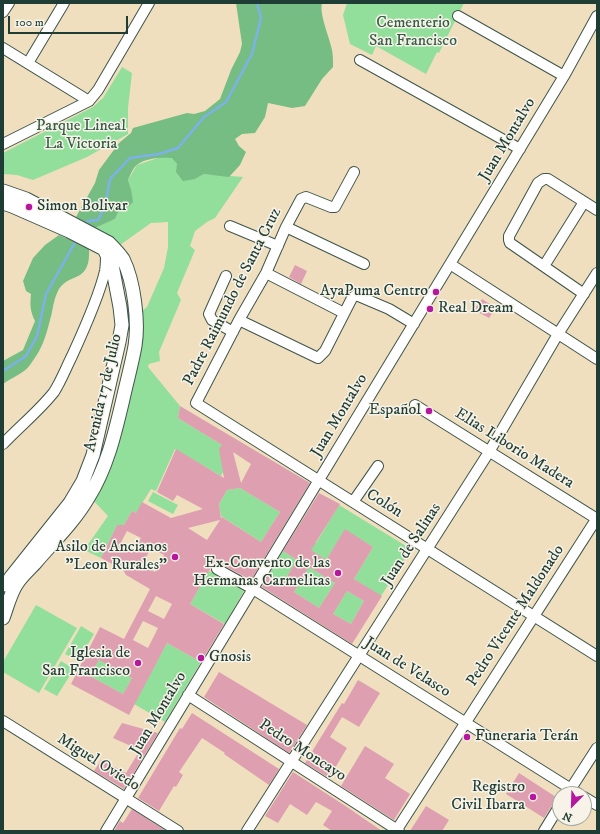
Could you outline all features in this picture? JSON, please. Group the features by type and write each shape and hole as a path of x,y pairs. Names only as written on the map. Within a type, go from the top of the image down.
{"main road":[{"name":"Avenida 17 de Julio","path":"3,190 26,199 106,248 118,252 129,274 136,324 135,344 118,421 106,462 89,497 78,514 17,583 10,597 3,618"},
{"name":"Avenida 17 de Julio","path":"3,203 70,227"},
{"name":"Avenida 17 de Julio","path":"3,592 11,577 70,503 83,481 93,455 122,325 120,307 108,268 106,248"}],"street":[{"path":"3,12 8,3"},
{"path":"28,63 64,3"},
{"path":"3,144 88,101 98,90 149,3"},
{"path":"458,16 564,76"},
{"name":"Juan Montalvo","path":"106,831 564,76 597,16"},
{"path":"3,48 88,101"},
{"path":"360,60 520,149"},
{"name":"Padre Raimundo de Santa Cruz","path":"196,403 239,320 266,273 286,227 301,199 306,197 331,207 335,207 354,172"},
{"path":"584,294 510,243 509,236 538,183 542,180 548,179 597,210"},
{"path":"544,266 584,202"},
{"path":"230,226 278,246"},
{"path":"286,227 364,264"},
{"path":"450,264 597,358"},
{"path":"3,444 38,410 54,391 78,342 108,268"},
{"path":"266,273 344,313"},
{"name":"Juan de Salinas","path":"247,831 490,452 558,334 597,273"},
{"path":"226,276 209,314 212,320 233,332"},
{"path":"239,320 318,358 325,351 352,298 356,295 390,309 414,324"},
{"name":"Colón","path":"196,403 597,656"},
{"name":"Elias Liborio Madera","path":"415,405 597,518"},
{"path":"353,502 378,466"},
{"name":"Pedro Vicente Maldonado","path":"397,831 597,518"},
{"name":"Juan de Velasco","path":"218,569 253,589 466,723 563,786"},
{"name":"Pedro Moncayo","path":"188,695 397,831"},
{"name":"Miguel Oviedo","path":"3,721 178,831"},
{"path":"575,786 597,748"},
{"path":"544,831 552,818"}],"green space":[{"path":"236,3 322,3 321,8 323,20 331,45 333,67 322,79 305,106 292,108 268,103 265,117 255,133 242,134 235,139 239,146 246,152 240,165 229,177 204,174 195,179 183,181 176,172 177,164 172,158 150,159 136,165 133,169 128,180 133,202 128,207 122,204 115,219 95,228 76,217 95,183 99,170 119,143 131,133 133,128 187,113 194,114 205,111 220,99 242,44"},
{"name":"Cementerio San Francisco","path":"347,3 464,3 439,53 437,52 426,74 376,46 372,55 350,44 343,15"},
{"name":"Parque Lineal La Victoria","path":"122,67 132,73 128,108 128,134 87,157 33,180 17,175 3,174 3,153 93,107 103,98"},
{"path":"161,157 172,157 177,164 195,179 204,174 243,177 215,218 195,231 190,246 195,250 177,293 181,300 159,352 160,361 149,364 148,367 180,406 178,418 222,445 223,472 221,476 175,449 156,491 151,489 136,513 132,511 124,525 117,525 101,558 84,550 108,516 91,498 142,311 147,307 164,268 168,247 168,222 151,223 120,245 95,228 115,219 131,189 128,180 137,165"},
{"path":"59,235 89,248 87,268 83,273 68,281 58,291 43,342 30,364 24,371 3,384 3,361 23,350 35,321 31,308 31,294 26,291 23,281 33,258 45,245"},
{"path":"240,488 280,512 261,542 221,516 219,504 227,490"},
{"path":"153,492 178,505 173,514 148,501"},
{"path":"339,505 411,549 381,596 354,579 373,547 345,530 326,560 302,545 307,537 316,543"},
{"path":"283,551 297,560 282,585 268,576"},
{"path":"309,567 335,583 319,608 294,592"},
{"path":"209,571 244,591 225,624 190,604"},
{"path":"347,591 364,601 351,624 333,614"},
{"path":"36,605 77,628 39,693 3,672 3,662"},
{"path":"81,626 94,634 78,661 65,654"},
{"path":"167,643 201,662 165,722 134,704"},
{"path":"99,660 132,678 123,694 90,676"},
{"path":"61,661 74,669 57,696 44,689"}],"building":[{"path":"295,265 307,271 301,284 289,277"},
{"path":"482,299 496,308 489,318 474,310"},
{"path":"180,406 310,483 251,580 215,561 190,604 224,624 201,662 167,643 129,715 71,684 100,627 124,639 150,589 126,575 123,570 101,558 117,525 124,525 132,511 136,513 142,502 171,518 203,509 177,495 173,501 157,492 176,449 224,478 219,449 222,445 178,418","holes":["233,452 251,464 241,483","240,488 280,512 261,542 222,517 221,518 219,504 227,490","220,520 207,540 188,528","127,531 141,538 132,553 119,546","151,548 164,555 155,572 142,565","156,596 172,604 164,619 148,611","143,621 158,628 148,648 133,640","99,660 132,678 123,694 90,676"]},
{"name":"Ex-Convento de las Hermanas Carmelitas","path":"319,493 340,504 311,550 326,560 345,529 373,547 354,579 382,596 352,644 262,587 268,576 282,585 297,560 283,551","holes":["309,567 335,583 319,608 294,592","347,591 364,601 351,624 333,614"]},
{"path":"219,672 307,725 289,753 204,697"},
{"path":"358,680 380,693 359,727 342,717 330,737 347,748 329,778 305,763"},
{"path":"192,713 279,769 269,785 202,738 179,772 183,775 176,787 174,786 159,811 138,798 180,728 182,729"},
{"path":"122,723 158,733 124,789 94,771 101,760 126,773 140,750 113,738"},
{"path":"365,746 394,764 385,778 410,794 394,820 341,786"},
{"path":"293,772 382,831 332,831 323,825 332,811 316,802 307,815 290,804 278,823 265,816"},
{"name":"Registro Civil Ibarra","path":"519,773 552,794 552,805 544,818 506,794"},
{"path":"426,806 449,820 442,831 410,831"},
{"path":"132,809 166,831 114,831 120,821 123,823"}],"waterway":[{"path":"85,226 88,221 98,220 105,206 110,179 130,158 159,154 178,148 204,117 226,102 252,54 261,18 257,3"},
{"path":"3,371 26,356 37,336 46,294 77,239"}],"place":[{"name":"Simon Bolivar","path":"29,207"},
{"name":"AyaPuma Centro","path":"436,292"},
{"name":"Real Dream","path":"430,309"},
{"name":"Español","path":"429,411"},
{"name":"Asilo de Ancianos \"Leon Rurales\"","path":"175,557"},
{"name":"Ex-Convento de las Hermanas Carmelitas","path":"338,573"},
{"name":"Gnosis","path":"201,658"},
{"name":"Iglesia de San Francisco","path":"138,663"},
{"name":"Funeraria Terán","path":"467,737"},
{"name":"Registro Civil Ibarra","path":"533,797"}]}
